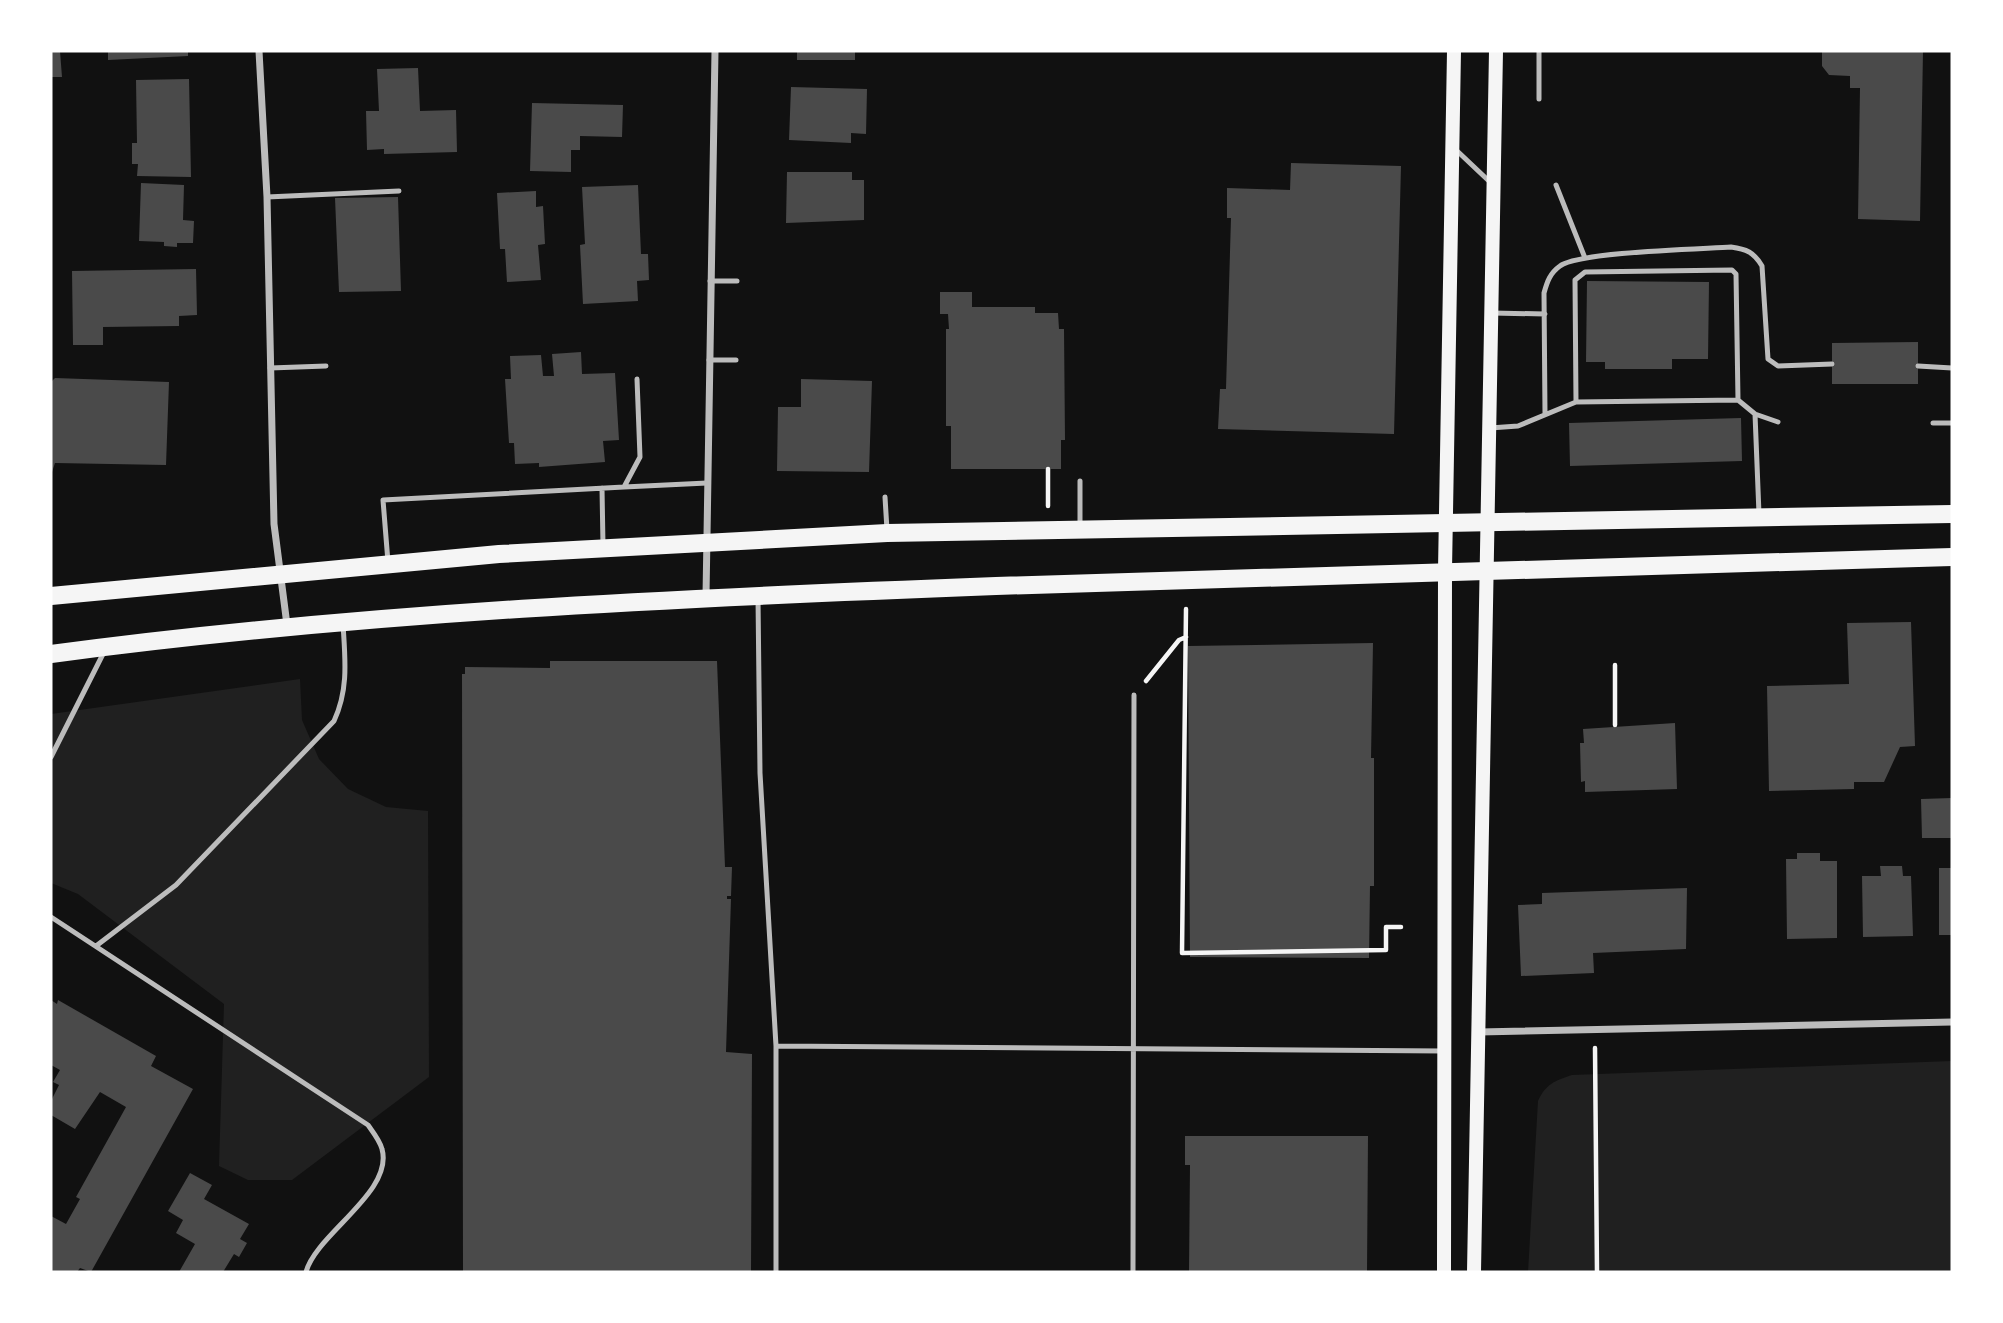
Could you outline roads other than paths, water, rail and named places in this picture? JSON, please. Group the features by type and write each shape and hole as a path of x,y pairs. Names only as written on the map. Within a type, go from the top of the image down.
{"main road":[{"path":"1444,1272 1446,521 1454,51"},
{"path":"1474,1272 1496,51"},
{"path":"51,596 603,548 887,533 1952,514"},
{"path":"51,654 287,625 706,597 1446,570 1952,557"}],"street":[{"path":"259,51 267,197 274,524 287,625"},
{"path":"706,597 715,51"},
{"path":"1478,1032 1952,1022"}],"lane":[{"path":"1539,51 1539,99"},
{"path":"1452,145 1493,185"},
{"path":"1556,185 1585,258"},
{"path":"267,197 399,191"},
{"path":"1545,414 1544,293 1549,277 1560,265 1585,258 1744,248 1756,255 1762,266 1768,359 1778,366 1832,364"},
{"path":"1576,402 1575,280 1585,272 1732,270 1736,274 1738,400"},
{"path":"710,281 737,281"},
{"path":"1490,313 1545,314"},
{"path":"709,360 736,360"},
{"path":"270,368 326,366"},
{"path":"1918,366 1952,368"},
{"path":"624,487 640,457 637,379"},
{"path":"1488,428 1518,426 1576,402 1738,400 1755,414 1778,422"},
{"path":"1755,414 1759,517"},
{"path":"1933,423 1952,423"},
{"path":"1080,481 1080,528"},
{"path":"388,565 383,500 707,483"},
{"path":"602,488 603,548"},
{"path":"885,497 887,533"},
{"path":"758,595 760,773 776,1046 776,1272"},
{"path":"96,946 176,885 334,721 342,703 346,680 342,622"},
{"path":"51,757 107,646"},
{"path":"1133,1272 1134,695"},
{"path":"51,916 368,1125 383,1149 382,1167 370,1191 332,1234 306,1272"},
{"path":"776,1046 1446,1051"}]}
